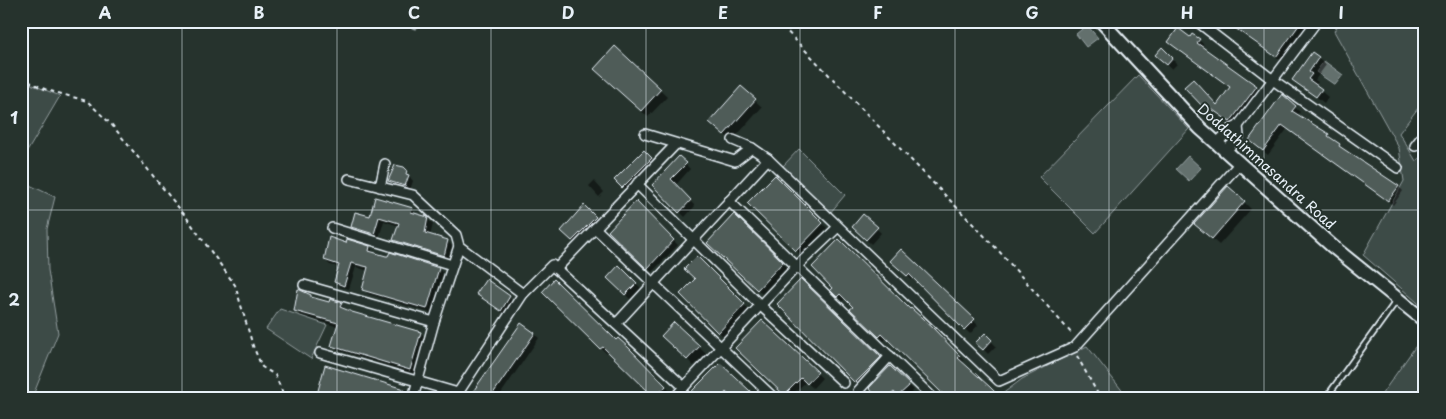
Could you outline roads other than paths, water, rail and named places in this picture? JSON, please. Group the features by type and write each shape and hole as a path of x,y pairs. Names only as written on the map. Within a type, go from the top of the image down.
{"street":[{"name":"Doddathimmasandra Road","path":"1101,21 1200,128 1332,246 1425,321"},
{"path":"1221,147 1239,136 1238,126 1317,21"},
{"path":"1199,23 1273,80 1398,168"},
{"path":"1415,146 1425,133"},
{"path":"645,134 735,161 752,148"},
{"path":"733,140 752,148 768,159 837,228 999,380 1076,345 1240,164"},
{"path":"556,269 676,144"},
{"path":"616,324 768,159"},
{"path":"380,187 385,164"},
{"path":"349,179 413,195 456,235 459,246 434,322 413,398"},
{"path":"637,184 760,305 844,383"},
{"path":"729,201 798,265 933,398"},
{"path":"332,228 452,265"},
{"path":"595,228 773,397"},
{"path":"682,398 678,394 684,387 798,265 837,228"},
{"path":"459,246 523,294"},
{"path":"320,353 458,393 523,294 552,265 684,387"},
{"path":"304,286 434,322"},
{"path":"858,391 890,356"}],"lane":[{"path":"1326,398 1398,299"}],"waterway":[{"path":"409,21 410,26 415,28 423,21"}]}
